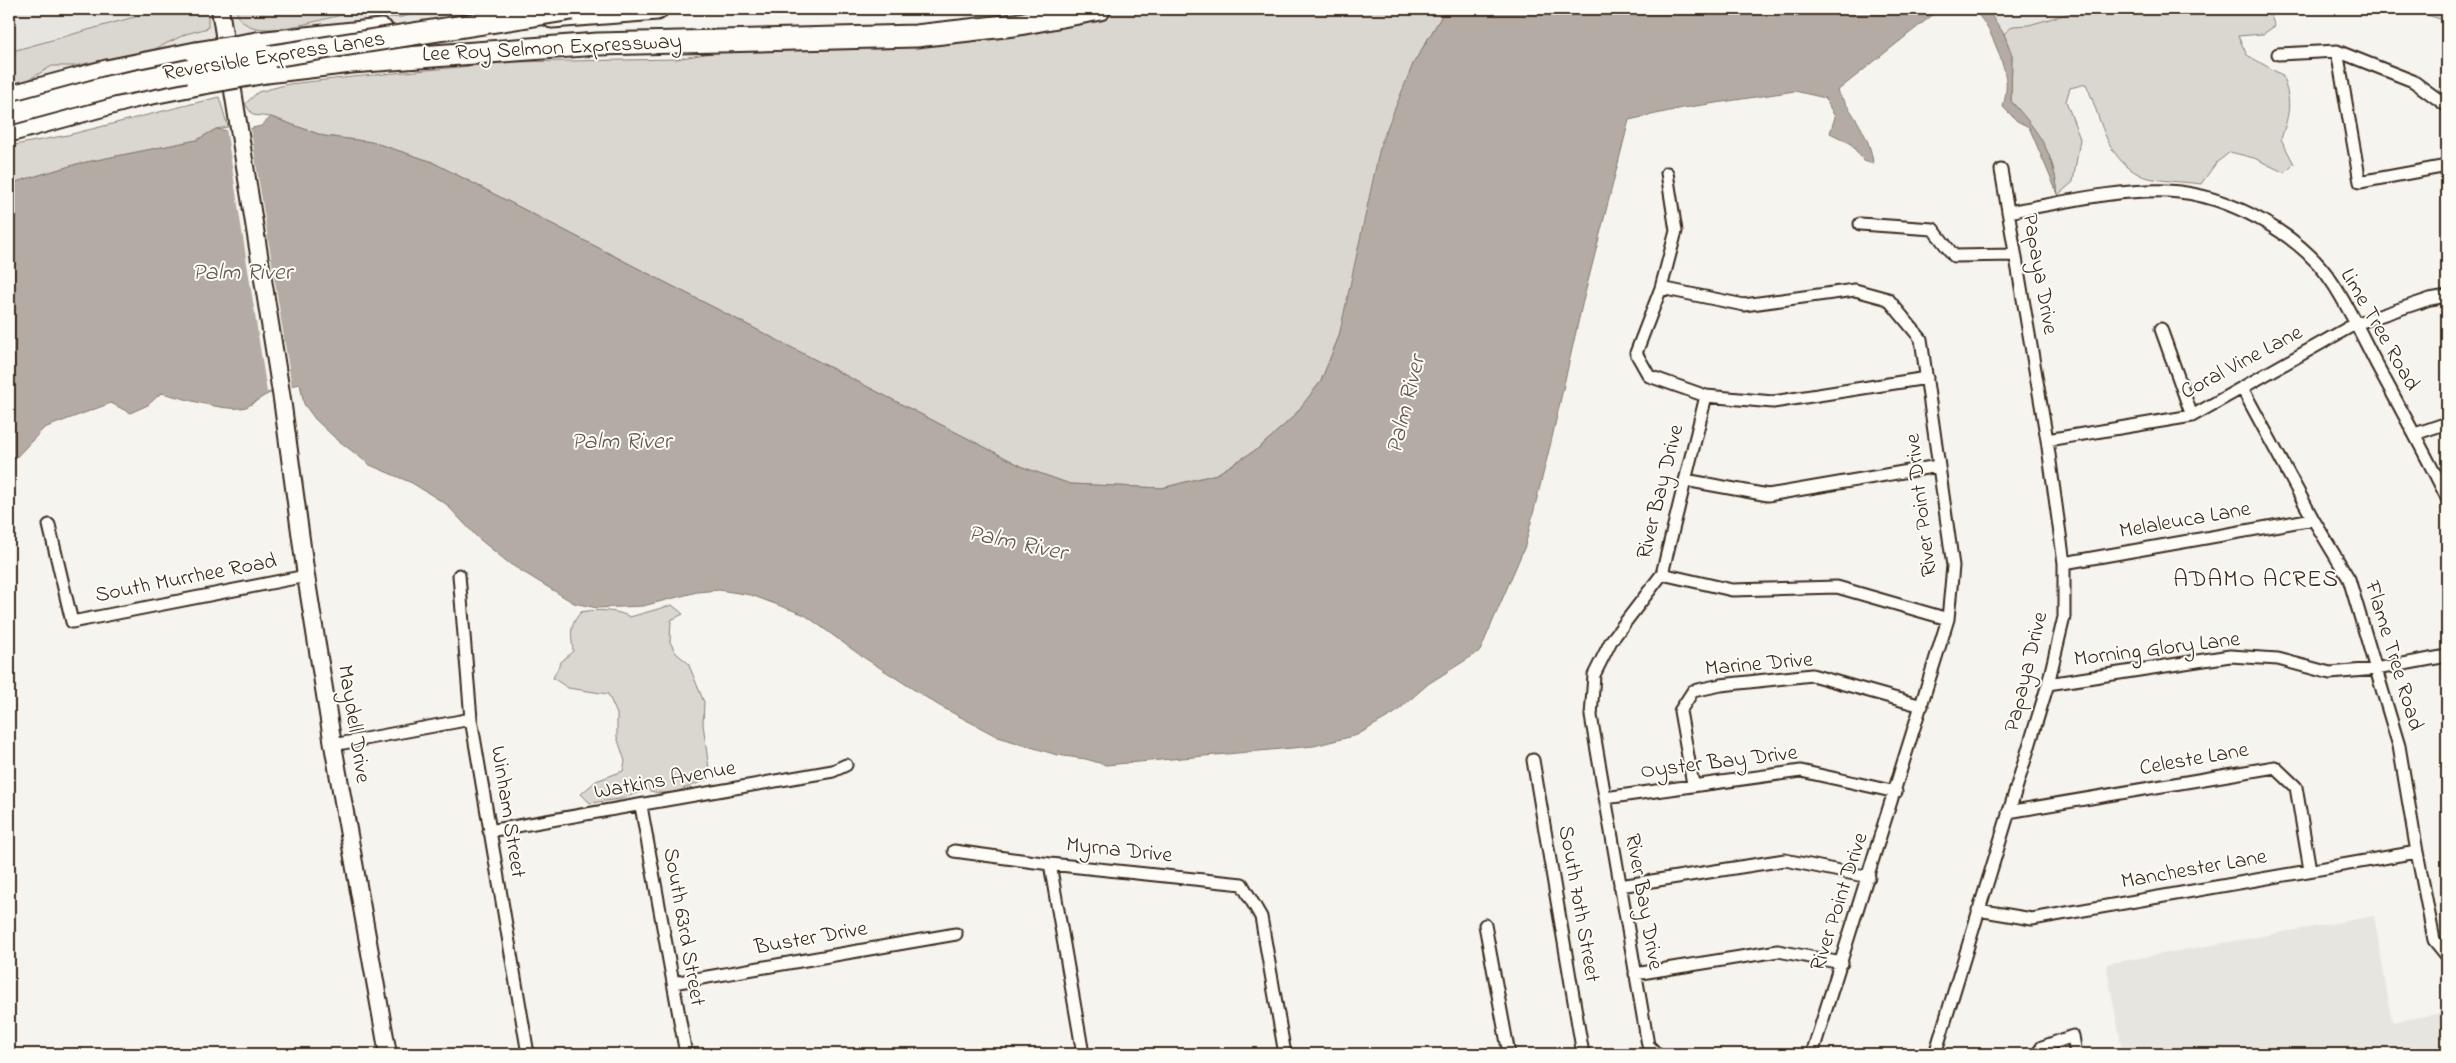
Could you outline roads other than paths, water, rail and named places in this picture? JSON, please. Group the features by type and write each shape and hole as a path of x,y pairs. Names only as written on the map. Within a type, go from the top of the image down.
{"highway":[{"name":"Reversible Express Lanes","path":"9,114 112,86 206,66 572,9"},
{"name":"Lee Roy Selmon Expressway","path":"9,97 107,71 257,43 368,31 657,9"},
{"name":"Lee Roy Selmon Expressway","path":"9,130 127,98 266,72 351,62 588,44 916,36 1006,27 1100,9"}],"street":[{"name":"Maydell Drive","path":"220,9 282,399 306,576 333,745 388,1054"},
{"path":"2337,51 2360,182 2447,166"},
{"path":"2278,54 2337,51 2362,59 2413,81 2447,106"},
{"name":"Papaya Drive","path":"1935,1054 2048,684 2064,617 2064,563 2047,440 2002,170"},
{"path":"1667,173 1676,231 1660,288 1636,353 1648,376 1706,396 1773,402 1927,378"},
{"name":"Lime Tree Road","path":"2008,212 2127,192 2169,191 2205,196 2249,213 2296,244 2333,284 2415,434 2447,498"},
{"path":"1860,224 1933,229 1954,256 2015,255"},
{"name":"River Point Drive","path":"1660,288 1744,304 1855,290 1888,299 1921,340 1953,566 1948,619 1842,963 1809,1052"},
{"name":"Coral Vine Lane","path":"2047,440 2192,416 2355,324 2430,299 2447,296"},
{"path":"2161,329 2192,416"},
{"name":"Flame Tree Road","path":"2242,388 2313,519 2349,579 2400,746 2417,852 2434,940 2447,956"},
{"name":"River Bay Drive","path":"1657,1054 1648,1045 1591,716 1594,675 1611,641 1662,574 1706,396"},
{"path":"2415,434 2447,422"},
{"path":"1685,480 1768,495 1938,466"},
{"name":"Melaleuca Lane","path":"2064,563 2313,519"},
{"name":"South Murrhee Road","path":"49,525 72,622 306,576"},
{"path":"1662,574 1732,590 1837,587 1948,619"},
{"name":"Winham Street","path":"459,575 472,719 489,831 528,1054"},
{"name":"Morning Glory Lane","path":"2048,684 2230,656 2278,659 2330,673 2376,669 2447,656"},
{"name":"Marine Drive","path":"1693,784 1680,711 1693,691 1721,685 1812,675 1922,706"},
{"path":"333,745 472,719"},
{"name":"South 70th Street","path":"1533,760 1583,1054"},
{"name":"Watkins Avenue","path":"489,831 833,771 846,765"},
{"name":"Celeste Lane","path":"2008,812 2275,767 2296,788 2310,870"},
{"name":"Oyster Bay Drive","path":"1605,798 1693,784 1801,771 1896,792"},
{"name":"South 63rd Street","path":"641,806 686,1054"},
{"name":"Myrna Drive","path":"954,850 1050,864 1242,884 1261,917 1285,1054"},
{"name":"Manchester Lane","path":"1978,910 2032,920 2417,852"},
{"path":"1620,886 1785,860 1869,877"},
{"path":"1050,864 1083,1054"},
{"path":"1485,925 1509,1054"},
{"name":"Buster Drive","path":"673,984 956,934"},
{"path":"1635,974 1778,951 1842,963"},
{"path":"2037,1054 2042,1047 2072,1036 2076,1054"}],"water":[{"name":"Palm River","path":"1446,9 1940,9 1837,91 1865,135 1873,164 1864,161 1850,143 1830,133 1835,117 1825,98 1795,91 1683,108 1629,120 1582,305 1525,546 1480,651 1428,684 1395,713 1357,735 1314,746 1106,765 1086,759 1057,755 998,737 938,705 860,655 805,615 751,595 719,590 697,592 643,606 597,608 574,603 510,564 478,538 446,504 412,483 370,465 334,437 315,419 304,404 300,384 277,388 277,391 250,405 238,408 204,404 161,393 148,405 130,413 111,403 44,428 9,465 9,184 77,164 197,140 216,129 236,132 261,126 271,117 324,136 372,142 430,161 1025,468 1070,484 1162,488 1217,474 1259,448 1294,416 1321,381 1339,336 1381,143 1413,64"},
{"path":"1970,9 1987,9 2004,34 2012,55 2011,101 2030,123 2049,154 2058,195 2029,127 2017,121 2003,107 2006,83 2002,63 1994,40 1983,20"}],"district":[{"name":"ADAMO ACRES","path":"2256,580"}]}
